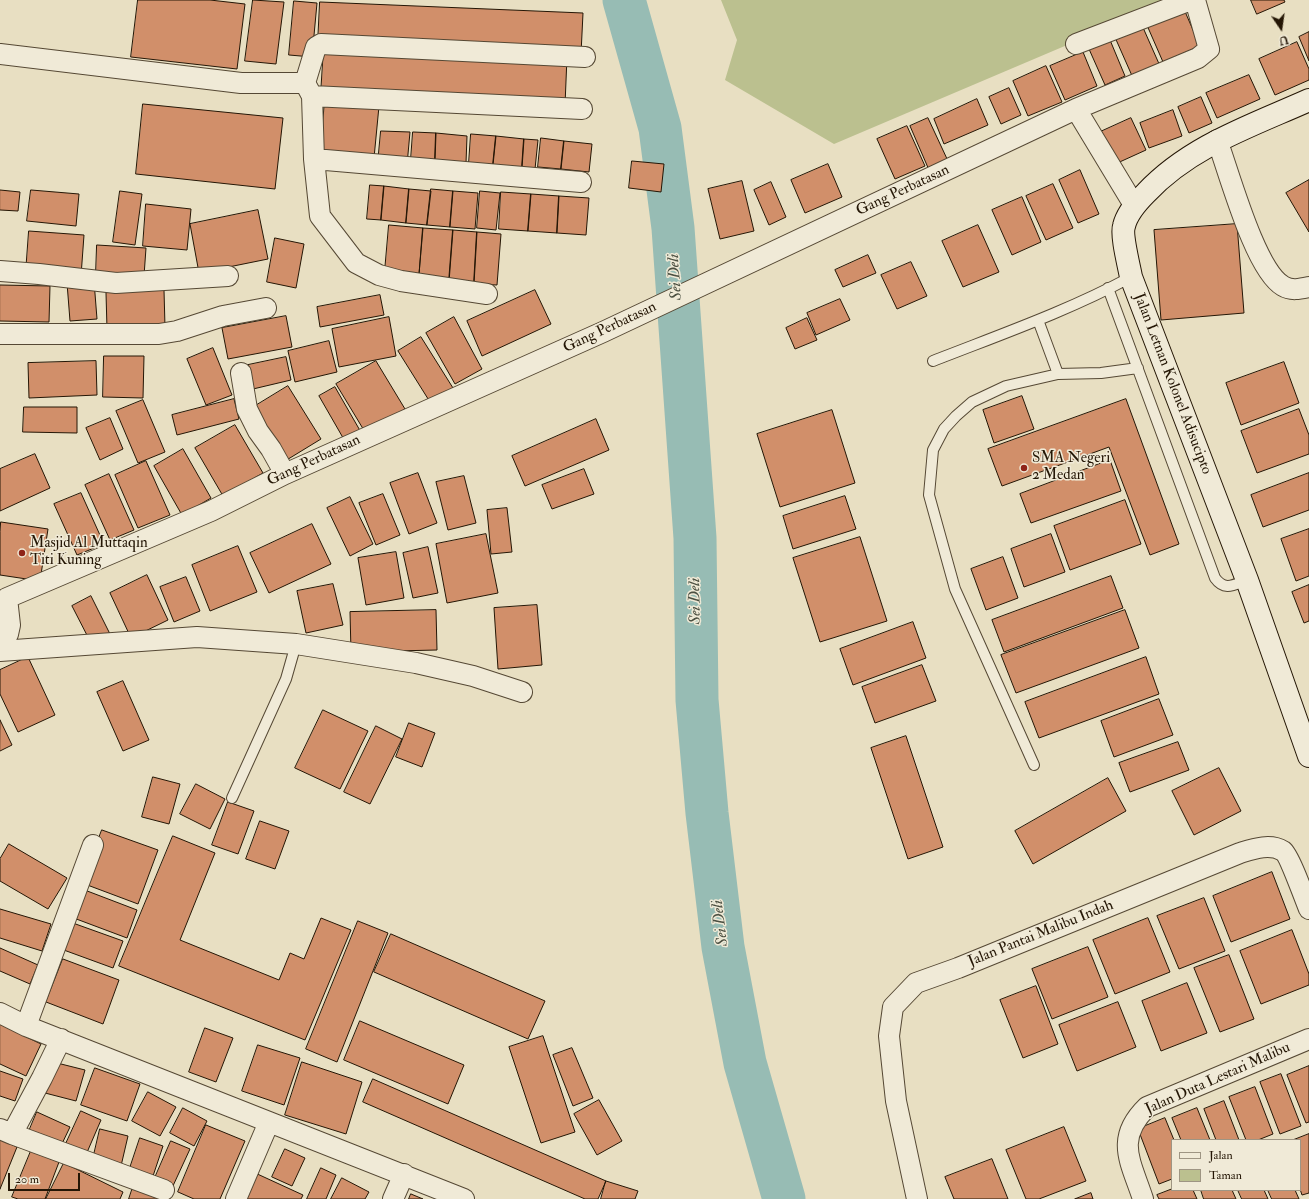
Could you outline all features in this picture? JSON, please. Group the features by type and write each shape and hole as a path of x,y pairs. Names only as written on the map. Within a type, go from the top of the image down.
{"main road":[{"name":"Jalan Letnan Kolonel Adisucipto","path":"1309,100 1218,140 1182,160 1155,183 1134,205 1123,226 1130,277 1247,580 1309,756"}],"street":[{"path":"1076,44 1191,0"},
{"name":"Gang Perbatasan","path":"0,647 8,634 10,625 3,592 211,510 285,474 602,332 745,266 1076,109 1198,58 1209,49 1195,0"},
{"path":"488,294 401,281 379,275 356,263 320,216 309,90 316,47 321,44 585,57"},
{"path":"0,54 309,90 582,109"},
{"path":"1076,109 1134,205"},
{"path":"1218,140 1251,238 1272,276 1283,286 1295,290 1309,288"},
{"path":"314,159 581,182"},
{"path":"0,271 116,282 228,276"},
{"path":"0,334 159,334 177,331 222,316 266,308"},
{"path":"241,373 246,410 285,474"},
{"path":"0,651 197,637 296,644 416,663 473,676 522,692"},
{"path":"26,1026 93,845"},
{"name":"Jalan Pantai Malibu Indah","path":"917,1199 896,1101 889,1036 893,1007 916,983 958,968 1255,848 1276,848 1286,853 1309,909"},
{"path":"0,1013 26,1026 404,1174 464,1199"},
{"path":"61,1039 6,1132 164,1190"},
{"name":"Jalan Duta Lestari Malibu","path":"1143,1199 1128,1152 1128,1134 1138,1115 1147,1107 1309,1039"},
{"path":"236,1199 269,1122"},
{"path":"393,1199 404,1174"}],"lane":[{"path":"933,361 1038,320 1130,277"},
{"path":"1108,288 1215,578 1222,585 1227,586 1247,580"},
{"path":"1038,320 1058,374"},
{"path":"1034,765 955,589 929,495 932,450 944,429 972,402 1006,386 1058,374 1101,373 1138,368"},
{"path":"232,798 286,679 296,644"}],"green space":[{"path":"721,0 1166,0 1166,3 834,144 725,80 737,40"}],"building":[{"path":"138,0 210,0 245,4 237,69 131,57"},
{"path":"253,0 284,2 276,64 245,61"},
{"path":"1251,0 1284,0 1285,2 1257,14"},
{"path":"294,1 317,3 312,57 289,55"},
{"path":"320,2 583,13 581,54 318,43"},
{"path":"1183,7 1200,46 1163,62 1146,23"},
{"path":"1141,23 1160,66 1133,78 1114,35"},
{"path":"1309,32 1309,61 1299,37"},
{"path":"1110,40 1125,76 1105,85 1089,49"},
{"path":"1297,42 1309,69 1309,80 1275,95 1259,59"},
{"path":"324,46 567,57 565,105 321,94"},
{"path":"1083,52 1097,86 1065,100 1050,66"},
{"path":"1046,66 1062,102 1028,116 1013,81"},
{"path":"1249,75 1260,99 1217,118 1206,93"},
{"path":"1009,88 1021,115 1001,124 989,97"},
{"path":"1201,97 1212,123 1189,133 1178,107"},
{"path":"977,99 988,125 944,144 934,119"},
{"path":"325,101 379,106 374,158 320,153"},
{"path":"143,104 283,118 275,189 136,174"},
{"path":"1173,110 1182,136 1149,148 1140,123"},
{"path":"928,118 948,161 929,170 910,126"},
{"path":"1131,118 1146,150 1113,165 1098,133"},
{"path":"907,126 925,166 895,179 877,139"},
{"path":"381,131 410,132 407,165 378,163"},
{"path":"413,132 436,133 435,161 411,159"},
{"path":"436,133 467,136 466,163 435,161"},
{"path":"471,134 496,136 493,165 469,163"},
{"path":"496,136 524,139 522,168 493,165"},
{"path":"541,138 564,141 561,169 538,167"},
{"path":"524,139 538,140 535,169 522,168"},
{"path":"564,141 592,144 589,172 561,169"},
{"path":"632,161 664,164 661,192 629,188"},
{"path":"828,164 842,197 805,213 791,180"},
{"path":"1080,170 1099,214 1078,223 1059,180"},
{"path":"1309,180 1309,232 1286,193"},
{"path":"742,181 754,231 720,239 708,189"},
{"path":"771,182 786,217 769,225 754,190"},
{"path":"1053,184 1073,228 1046,240 1026,196"},
{"path":"370,185 384,186 381,220 367,219"},
{"path":"384,186 409,189 406,223 381,220"},
{"path":"409,189 431,191 427,225 406,223"},
{"path":"431,189 453,191 450,227 427,225"},
{"path":"0,190 20,192 18,211 0,210"},
{"path":"31,190 79,194 76,226 27,221"},
{"path":"120,191 142,194 135,245 113,242"},
{"path":"453,191 478,193 475,229 450,227"},
{"path":"480,191 500,193 496,230 477,228"},
{"path":"501,192 531,194 528,231 499,229"},
{"path":"531,194 559,196 557,233 528,231"},
{"path":"559,196 589,198 586,235 557,233"},
{"path":"1022,197 1041,242 1012,255 992,210"},
{"path":"146,204 191,209 187,250 143,246"},
{"path":"258,210 268,259 199,273 190,224"},
{"path":"1237,224 1244,313 1161,320 1154,230"},
{"path":"389,225 423,228 419,274 385,271"},
{"path":"978,225 999,272 963,287 942,241"},
{"path":"423,228 453,230 449,282 419,280"},
{"path":"453,230 477,232 474,284 449,282"},
{"path":"29,231 84,235 81,276 26,272"},
{"path":"477,232 501,234 497,285 474,284"},
{"path":"275,238 304,244 296,288 267,282"},
{"path":"97,245 146,248 144,276 96,273"},
{"path":"868,255 876,273 843,287 835,270"},
{"path":"911,262 927,296 897,309 881,275"},
{"path":"94,281 97,319 70,321 67,283"},
{"path":"0,285 50,286 49,322 0,321"},
{"path":"164,290 165,327 107,329 106,293"},
{"path":"535,290 551,324 482,356 467,321"},
{"path":"380,295 384,315 320,327 317,307"},
{"path":"840,299 850,320 816,335 807,313"},
{"path":"286,316 292,347 228,359 222,328"},
{"path":"389,317 396,356 339,367 332,329"},
{"path":"454,317 482,369 455,384 426,333"},
{"path":"807,318 817,340 795,349 786,328"},
{"path":"421,337 453,388 430,402 398,351"},
{"path":"329,341 337,372 295,382 288,351"},
{"path":"213,348 232,395 206,405 187,359"},
{"path":"104,356 144,356 143,398 103,397"},
{"path":"286,357 291,380 253,389 248,365"},
{"path":"96,361 97,395 29,398 28,363"},
{"path":"376,361 405,409 365,432 336,384"},
{"path":"1284,362 1299,403 1241,425 1226,383"},
{"path":"288,386 321,439 285,461 252,408"},
{"path":"335,387 362,434 346,443 319,396"},
{"path":"1022,396 1034,429 994,443 983,410"},
{"path":"234,399 239,419 177,435 172,415"},
{"name":"SMA Negeri 2 Medan","path":"1126,399 1179,544 1150,555 1109,447 1002,486 988,449"},
{"path":"143,400 165,452 138,463 116,411"},
{"path":"24,407 77,407 77,433 23,432"},
{"path":"1299,409 1309,435 1309,454 1257,473 1241,431"},
{"path":"832,410 855,483 780,507 757,434"},
{"path":"110,418 123,449 100,460 86,428"},
{"path":"596,419 609,450 525,486 512,456"},
{"path":"235,425 263,473 223,496 195,448"},
{"path":"183,449 211,498 182,515 154,466"},
{"path":"35,454 50,488 0,511 0,469"},
{"path":"1110,460 1121,491 1031,523 1020,494"},
{"path":"146,461 170,515 138,528 115,475"},
{"path":"584,469 594,494 552,509 542,485"},
{"path":"418,473 437,523 409,534 390,483"},
{"path":"1309,473 1309,510 1263,527 1251,495"},
{"path":"109,474 134,530 110,540 85,485"},
{"path":"464,476 476,523 448,530 436,482"},
{"path":"81,493 104,544 77,555 54,504"},
{"path":"383,494 400,535 376,545 359,503"},
{"path":"845,496 856,529 793,549 783,516"},
{"path":"350,497 373,544 350,556 327,508"},
{"path":"1125,500 1141,544 1070,570 1054,526"},
{"path":"507,508 512,552 491,554 487,510"},
{"name":"Masjid Al Muttaqin Titi Kuning","path":"1,522 48,529 40,581 0,575"},
{"path":"312,524 331,564 269,593 250,553"},
{"path":"1309,529 1309,576 1296,581 1281,539"},
{"path":"486,534 498,593 447,603 436,544"},
{"path":"1051,534 1065,572 1024,587 1011,549"},
{"path":"860,537 887,621 820,642 793,558"},
{"path":"238,546 257,592 210,611 192,565"},
{"path":"428,547 438,593 413,598 403,553"},
{"path":"396,552 404,598 366,605 358,558"},
{"path":"1003,557 1018,598 986,610 971,569"},
{"path":"147,575 168,620 131,638 110,593"},
{"path":"1111,576 1123,608 1004,652 992,620"},
{"path":"186,577 200,611 174,622 160,587"},
{"path":"333,584 343,625 306,633 297,591"},
{"path":"1309,585 1309,621 1304,623 1292,592"},
{"path":"91,596 110,634 91,643 72,606"},
{"path":"537,605 542,665 498,669 494,608"},
{"path":"436,610 437,650 351,652 350,612"},
{"path":"1125,610 1139,648 1016,693 1001,655"},
{"path":"913,622 926,658 853,685 840,649"},
{"path":"28,657 55,715 18,732 0,694 0,670"},
{"path":"1146,657 1159,694 1039,738 1025,702"},
{"path":"922,665 936,701 875,723 862,687"},
{"path":"123,681 149,740 123,751 97,692"},
{"path":"1159,699 1173,735 1114,757 1101,721"},
{"path":"323,710 368,731 340,789 295,768"},
{"path":"0,720 12,745 0,751"},
{"path":"409,723 435,733 422,767 396,757"},
{"path":"376,726 402,739 370,804 344,792"},
{"path":"906,736 943,847 908,859 871,748"},
{"path":"1178,742 1189,770 1130,792 1119,763"},
{"path":"1219,768 1241,811 1194,835 1172,791"},
{"path":"153,777 180,784 169,824 142,817"},
{"path":"1108,778 1126,811 1033,864 1015,831"},
{"path":"196,784 225,799 210,829 180,814"},
{"path":"228,802 254,811 238,854 212,845"},
{"path":"260,821 289,831 275,869 246,859"},
{"path":"102,830 158,850 138,904 82,883"},
{"path":"173,836 215,853 180,940 279,980 290,953 304,959 321,918 351,930 305,1040 119,966"},
{"path":"9,844 67,878 48,909 0,881 0,859"},
{"path":"1272,872 1290,919 1231,942 1213,896"},
{"path":"82,889 137,910 127,938 71,917"},
{"path":"1204,898 1225,951 1179,969 1157,916"},
{"path":"0,909 51,924 42,951 0,938"},
{"path":"1148,918 1170,972 1115,994 1093,940"},
{"path":"358,921 388,933 337,1062 306,1049"},
{"path":"70,922 123,941 113,968 61,949"},
{"path":"1292,930 1309,974 1309,985 1261,1004 1240,951"},
{"path":"391,934 545,1001 528,1039 374,972"},
{"path":"1088,947 1108,997 1052,1019 1032,969"},
{"path":"0,948 38,965 30,984 0,971"},
{"path":"1229,955 1254,1019 1220,1032 1194,968"},
{"path":"63,959 119,980 103,1024 46,1002"},
{"path":"1187,983 1207,1033 1161,1051 1142,1001"},
{"path":"1036,986 1058,1044 1023,1058 1000,1000"},
{"path":"1118,1002 1136,1047 1077,1071 1059,1025"},
{"path":"360,1021 464,1065 448,1104 344,1060"},
{"path":"0,1024 41,1044 26,1076 0,1064"},
{"path":"205,1028 233,1038 216,1082 189,1072"},
{"path":"543,1036 575,1132 541,1143 509,1047"},
{"path":"258,1045 300,1058 284,1105 242,1091"},
{"path":"572,1048 593,1098 573,1106 553,1055"},
{"path":"53,1062 85,1070 76,1101 45,1093"},
{"path":"302,1062 362,1082 346,1134 285,1115"},
{"path":"1309,1066 1309,1122 1306,1123 1287,1075"},
{"path":"95,1068 140,1084 127,1121 81,1105"},
{"path":"0,1071 23,1079 15,1101 0,1096"},
{"path":"1281,1074 1301,1126 1280,1134 1260,1082"},
{"path":"373,1079 606,1181 598,1199 585,1199 363,1102"},
{"path":"1255,1087 1273,1134 1260,1139 1246,1139 1229,1097"},
{"path":"148,1092 176,1107 160,1136 132,1121"},
{"path":"599,1100 622,1141 597,1155 574,1114"},
{"path":"1224,1101 1239,1139 1216,1139 1204,1109"},
{"path":"183,1108 207,1121 194,1146 170,1133"},
{"path":"1197,1108 1210,1139 1181,1139 1172,1118"},
{"path":"81,1111 101,1120 85,1157 64,1148"},
{"path":"37,1112 70,1127 59,1150 27,1136"},
{"path":"1165,1118 1174,1139 1171,1139 1171,1179 1159,1184 1138,1129"},
{"path":"206,1125 245,1141 220,1199 194,1199 178,1192"},
{"path":"1064,1127 1086,1181 1039,1199 1026,1199 1006,1150"},
{"path":"100,1129 128,1136 121,1166 93,1159"},
{"path":"1309,1134 1309,1193 1302,1195 1301,1191 1301,1139 1296,1139"},
{"path":"140,1138 163,1146 153,1176 130,1168"},
{"path":"0,1139 17,1147 0,1189"},
{"path":"171,1141 190,1149 172,1188 154,1180"},
{"path":"285,1149 305,1158 292,1186 272,1177"},
{"path":"31,1151 59,1162 45,1199 18,1199 12,1197"},
{"path":"992,1159 1008,1199 954,1199 945,1177"},
{"path":"64,1163 123,1192 120,1199 46,1199"},
{"path":"321,1168 336,1175 326,1199 307,1199"},
{"path":"253,1172 303,1195 301,1199 247,1199 241,1196"},
{"path":"342,1178 369,1192 365,1199 331,1199"},
{"path":"606,1181 638,1191 635,1199 601,1199"},
{"path":"133,1187 164,1199 129,1199"},
{"path":"1171,1189 1171,1191 1193,1191 1197,1199 1159,1199 1157,1195"},
{"path":"1201,1191 1232,1191 1236,1199 1204,1199"},
{"path":"1238,1191 1264,1191 1268,1199 1242,1199"},
{"path":"1268,1191 1295,1191 1299,1199 1272,1199"},
{"path":"1091,1193 1093,1199 1075,1199"},
{"path":"411,1194 423,1199 409,1199"}],"waterway":[{"name":"Sei Deli","path":"624,0 660,128 673,228 695,538 697,700 707,813 723,947 745,1063 784,1199"}],"place":[{"name":"SMA Negeri 2 Medan","path":"1024,468"},
{"name":"Masjid Al Muttaqin Titi Kuning","path":"22,553"}]}
